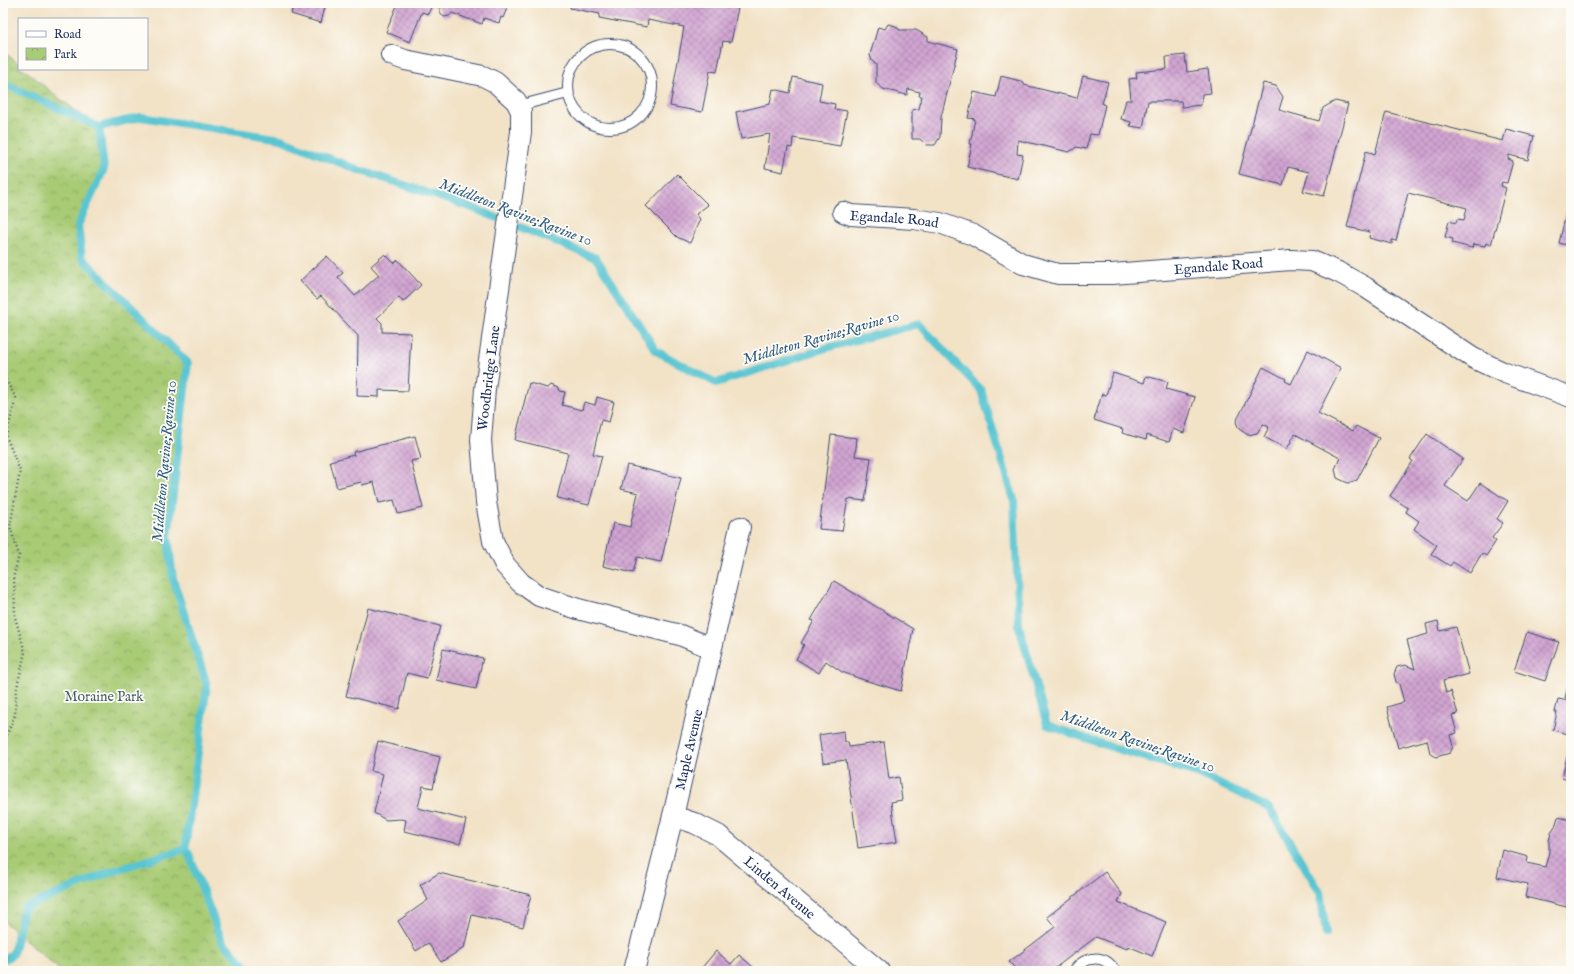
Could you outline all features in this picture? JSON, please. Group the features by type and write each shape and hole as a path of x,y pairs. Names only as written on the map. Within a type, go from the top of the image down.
{"street":[{"name":"Woodbridge Lane","path":"391,55 405,60 483,76 496,82 516,101 521,111 522,132 485,389 481,440 486,502 493,542 505,565 521,583 540,596 578,609 680,635 711,648"},
{"name":"Egandale Road","path":"843,212 851,215 914,219 940,223 973,235 1023,264 1058,274 1112,274 1291,260 1312,261 1338,272 1365,287 1473,358 1504,373 1571,397"},
{"name":"Maple Avenue","path":"634,971 740,527"},
{"name":"Linden Avenue","path":"672,816 694,823 718,835 879,971"}],"lane":[{"path":"612,44 626,47 638,54 648,66 652,80 652,93 648,106 640,117 630,124 617,128 603,128 591,124 580,116 572,105 568,92 569,78 574,64 584,53 597,46 612,44"},
{"path":"518,106 568,92"},
{"path":"1074,971 1085,960 1092,958 1100,958 1107,961 1115,971"}],"path":[{"path":"3,364 6,380 16,398 6,436 20,471 10,527 19,556 14,575 15,617 25,652 16,692 15,715 3,740"}],"green space":[{"name":"Moraine Park","path":"3,51 18,63 18,70 25,70 61,100 99,127 104,169 78,225 82,258 188,363 168,537 173,579 207,685 188,852 222,941 251,971 61,971 3,921"}],"building":[{"path":"294,3 326,3 321,23 291,14"},
{"path":"398,3 509,3 503,18 501,17 499,23 484,18 482,24 452,13 449,16 444,17 440,12 440,8 432,5 428,14 422,12 410,42 386,32"},
{"path":"571,3 739,3 731,42 723,41 717,72 710,71 702,112 670,106 684,27 648,20 647,27 599,18 600,14 570,8"},
{"path":"888,24 896,26 899,30 916,30 928,37 928,41 958,49 941,117 940,137 935,145 926,145 920,139 912,139 912,110 919,109 922,96 919,96 920,92 908,89 907,95 883,89 876,83 876,64 872,61 870,55 878,27 885,29"},
{"path":"1185,55 1187,72 1208,69 1211,93 1202,94 1201,105 1182,107 1181,101 1148,101 1143,128 1130,126 1131,122 1121,119 1126,100 1131,100 1129,79 1137,78 1136,72 1167,69 1166,57"},
{"path":"1001,76 1024,82 1024,85 1077,98 1083,76 1108,82 1102,104 1105,105 1098,135 1090,134 1086,149 1076,147 1069,152 1018,140 1017,154 1023,155 1018,179 967,167 975,119 968,118 974,92 996,97"},
{"path":"793,77 822,83 819,101 835,104 834,109 847,111 840,146 793,138 792,148 788,147 783,172 765,168 770,134 741,139 736,112 770,104 773,89 790,93"},
{"path":"1263,83 1276,86 1283,97 1279,110 1319,121 1323,108 1335,101 1348,104 1324,196 1303,191 1309,172 1288,167 1283,185 1239,174"},
{"path":"1386,112 1503,141 1506,129 1534,136 1528,160 1509,155 1508,159 1513,161 1507,183 1502,182 1501,186 1506,188 1491,245 1486,243 1485,246 1473,244 1472,248 1452,243 1453,239 1445,237 1449,221 1456,223 1457,219 1464,220 1467,208 1408,193 1396,241 1392,240 1392,244 1369,238 1370,232 1347,227 1366,151 1375,154"},
{"path":"677,174 708,205 696,214 700,219 690,243 677,237 646,206"},
{"path":"1571,197 1571,246 1559,243"},
{"path":"385,254 394,263 398,260 421,285 403,302 399,297 377,318 382,323 382,332 411,333 408,391 379,390 379,397 357,396 358,336 321,296 317,299 300,281 327,256 343,273 338,277 355,296 379,275 371,266"},
{"path":"1308,350 1341,368 1318,413 1353,431 1356,426 1379,438 1357,480 1348,483 1337,478 1335,469 1340,458 1295,434 1287,449 1264,437 1269,427 1263,424 1257,433 1248,435 1239,429 1236,422 1263,367 1286,379 1285,381 1291,384"},
{"path":"1113,373 1144,383 1146,376 1168,382 1166,389 1195,397 1184,433 1173,429 1169,442 1147,435 1146,440 1122,433 1123,429 1094,420 1102,394 1106,395"},
{"path":"529,383 548,388 551,385 559,388 560,391 565,392 562,405 582,410 584,402 595,405 597,397 614,402 609,422 601,420 593,454 602,456 589,505 557,498 568,453 515,440"},
{"path":"1427,434 1463,459 1445,486 1468,501 1480,483 1508,501 1497,519 1503,523 1492,538 1496,541 1486,556 1482,553 1470,573 1453,562 1450,566 1431,554 1437,545 1414,529 1419,521 1406,512 1408,508 1390,496 1413,461 1410,459"},
{"path":"831,435 857,438 855,456 871,458 865,501 848,499 842,531 819,529"},
{"path":"415,436 421,459 411,461 423,508 398,514 394,500 379,503 374,482 362,485 361,482 337,488 330,461 354,455 353,452"},
{"path":"627,465 681,478 661,562 637,557 633,573 603,566 613,523 630,527 638,493 621,489"},
{"path":"834,581 913,629 901,691 842,672 826,661 819,673 796,659 804,645 801,643 814,621 811,620"},
{"path":"368,608 440,626 427,678 407,673 399,709 346,696"},
{"path":"1438,621 1440,631 1456,627 1469,674 1443,681 1446,693 1451,691 1458,714 1452,715 1457,733 1450,735 1453,747 1450,753 1436,757 1430,753 1427,740 1398,748 1387,707 1404,702 1399,684 1396,682 1394,674 1397,667 1405,665 1415,669 1407,640 1428,634 1426,624"},
{"path":"1527,632 1559,642 1545,681 1514,671"},
{"path":"443,649 483,658 476,689 436,680"},
{"path":"1570,677 1571,735 1553,730 1558,699 1569,701 1569,699 1565,698"},
{"path":"844,731 845,742 848,742 849,747 884,742 889,779 899,777 902,800 891,802 897,842 858,848 846,760 823,763 819,735"},
{"path":"378,741 440,757 433,788 423,786 418,808 466,820 460,844 404,831 406,820 386,820 374,813 383,774 371,771"},
{"path":"1571,743 1571,781 1562,778"},
{"path":"1558,817 1571,820 1571,908 1525,897 1528,884 1497,877 1503,850 1528,857 1527,863 1545,867 1549,852 1551,833 1555,827"},
{"path":"1105,872 1122,894 1118,902 1166,922 1152,956 1128,946 1127,949 1096,937 1051,971 1018,971 1009,962 1055,927 1047,917"},
{"path":"439,873 531,895 523,927 472,915 464,948 441,962 428,943 416,951 398,921 428,900 420,885"},
{"path":"716,951 731,964 739,955 758,971 699,971"}],"waterway":[{"name":"Middleton Ravine;Ravine 10","path":"3,83 99,127 104,169 78,225 82,258 188,363 168,537 173,579 207,685 185,849 112,871 24,908 13,954 3,960"},
{"name":"Middleton Ravine;Ravine 10","path":"99,127 141,117 281,139 356,169 470,207 596,258 656,351 716,383 826,348 919,324 981,390 1014,500 1019,626 1047,725 1120,750 1197,773 1269,808 1320,892 1326,934"},
{"name":"Middleton Ravine;Ravine 10","path":"188,852 222,941 251,971"}]}
